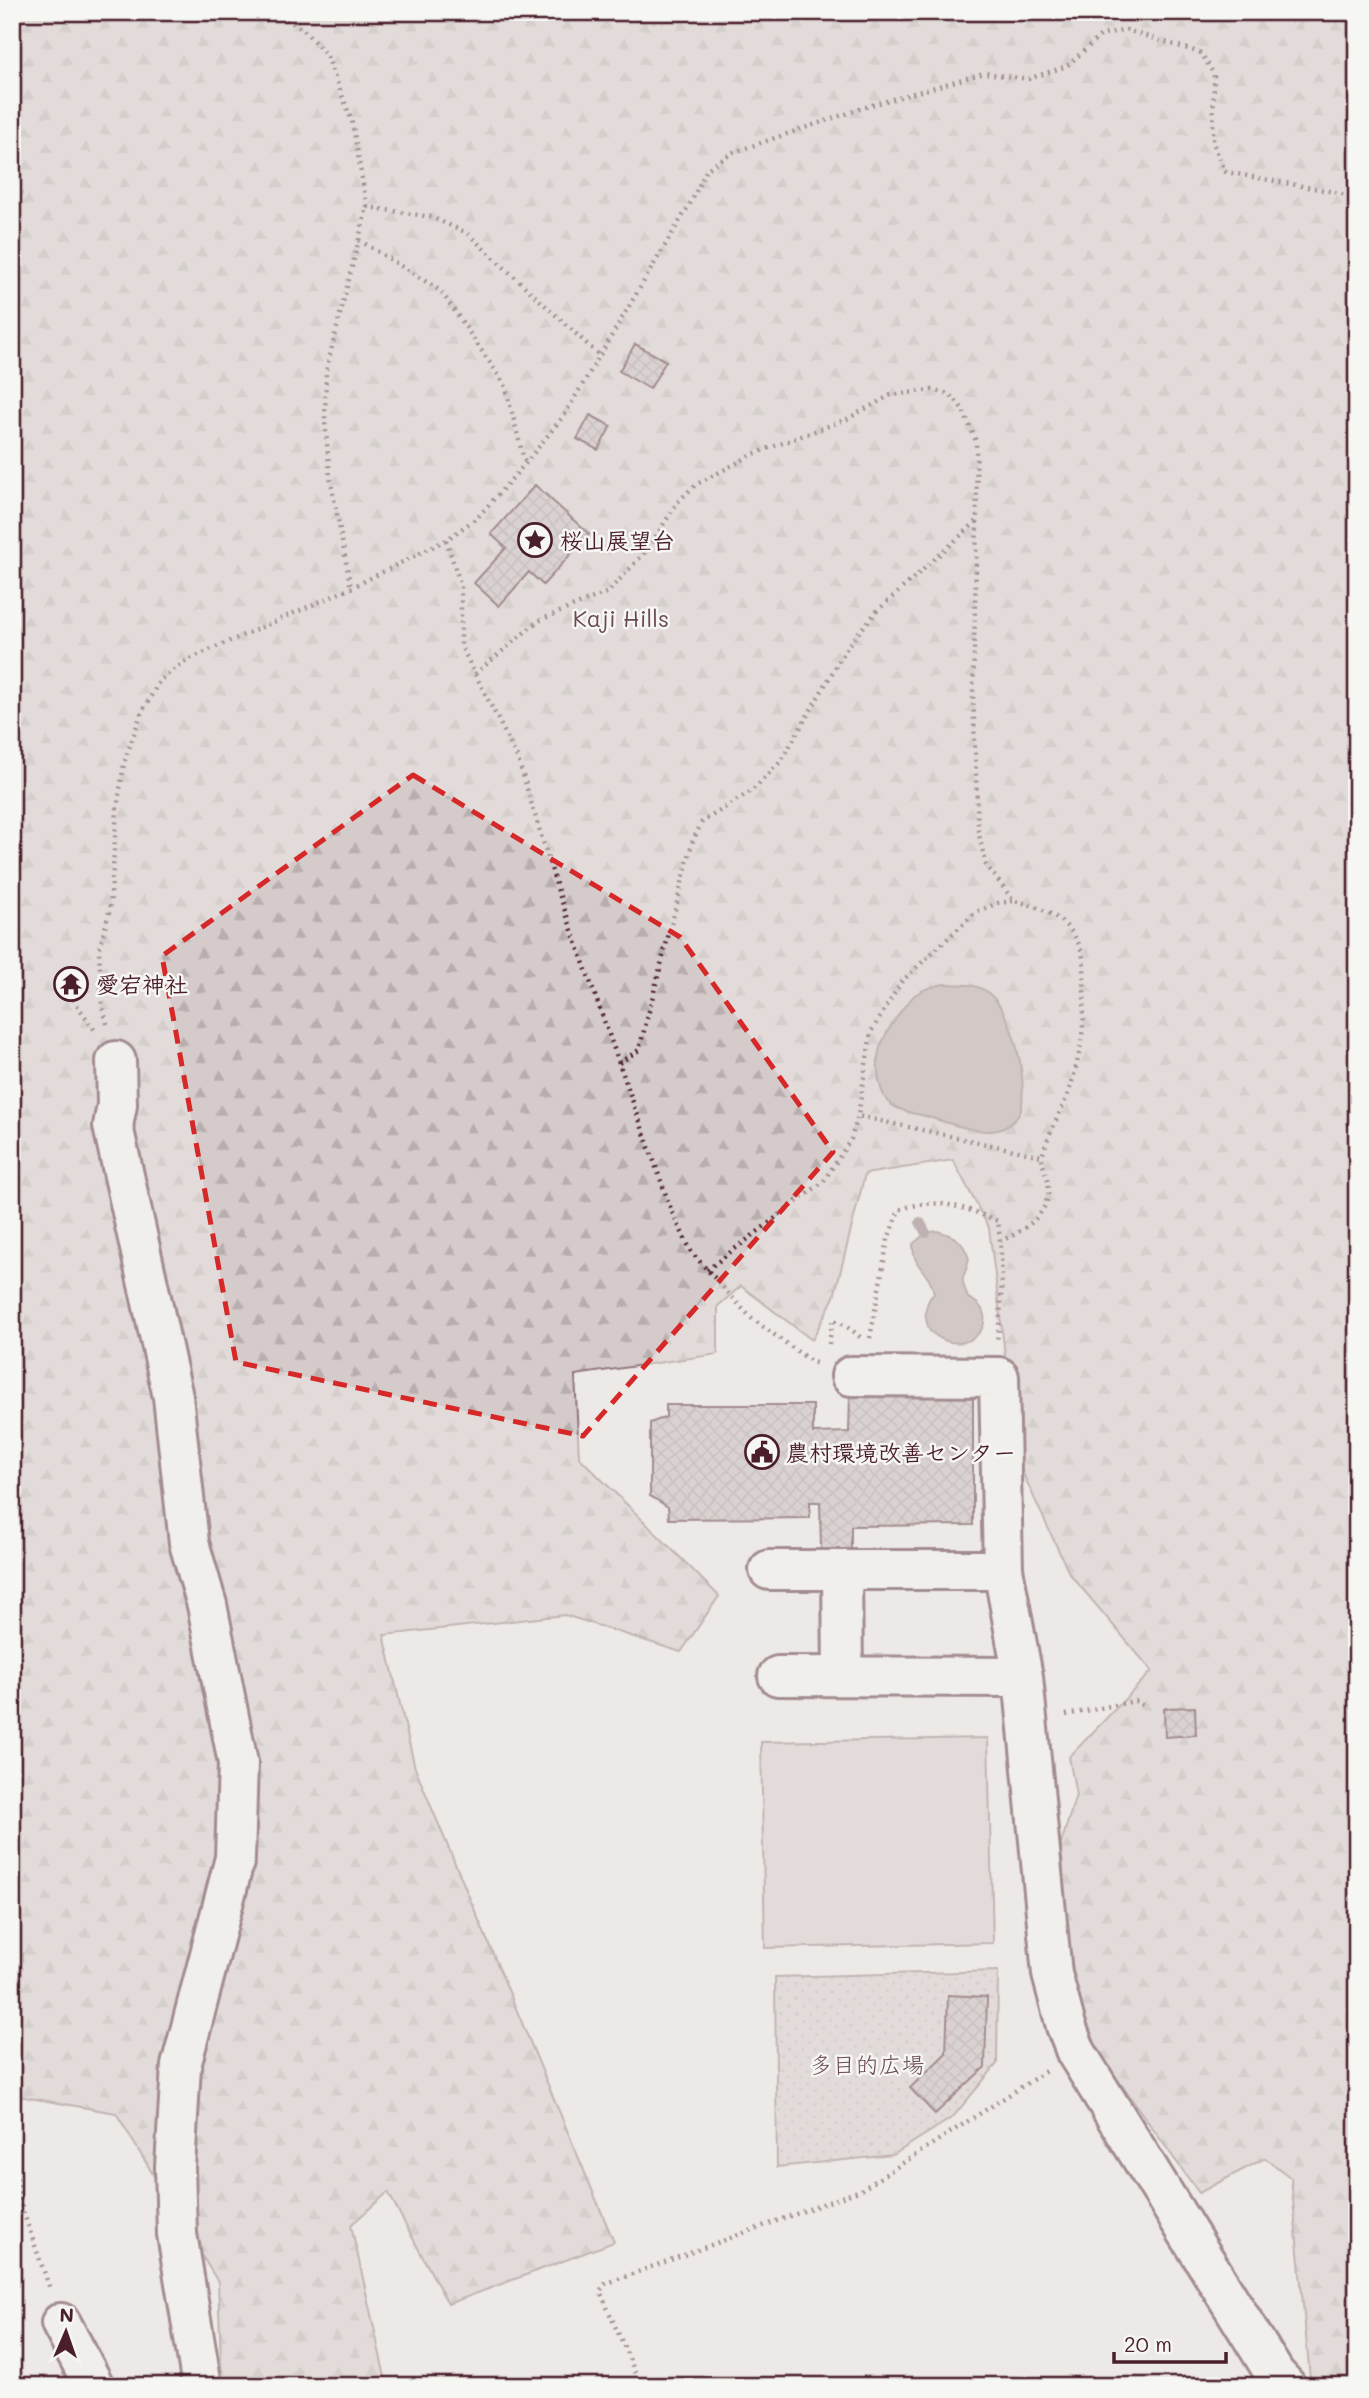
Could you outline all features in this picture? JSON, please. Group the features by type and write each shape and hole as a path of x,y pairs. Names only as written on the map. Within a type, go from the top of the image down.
{"street":[{"path":"116,1061 117,1105 113,1126 173,1397 189,1543 207,1605 238,1763 235,1858 181,2066 174,2167 177,2234 201,2386"},
{"path":"836,1370 995,1376 1003,1570 1023,1678 1052,1974 1066,2026 1076,2052 1275,2374 1286,2386"},
{"path":"769,1570 1003,1570"},
{"path":"842,1570 843,1676"},
{"path":"778,1676 1023,1678"},
{"path":"61,2323 94,2386"}],"path":[{"path":"274,12 304,30 327,56 352,121 367,207 326,371 325,393 330,477 351,588"},
{"path":"116,1061 102,1004 99,950 110,909 117,809 124,763 141,715 160,680 190,659 351,588 446,540 478,517 526,464 565,414 708,169 734,152 872,105 984,73 1028,79 1067,66 1101,35 1126,30 1201,53 1214,74 1213,143 1226,172 1357,198"},
{"path":"367,207 431,217 467,233 600,356"},
{"path":"359,240 441,291 505,385 526,464"},
{"path":"475,674 538,621 608,592 648,550 677,503 695,485 756,453 847,419 891,395 932,390 945,393 955,399 963,410 976,442 978,521 973,693 978,831 986,865 1014,901"},
{"path":"619,1063 639,1050 693,840 702,822 752,790 781,761 849,644 877,611 978,521"},
{"path":"446,540 461,586 461,646 518,759 558,891 671,1212 692,1253 751,1318 812,1362 836,1370"},
{"path":"707,1270 823,1182 851,1139 858,1115 872,1031 902,981 976,912 998,903 1014,901 1051,913 1070,930 1083,956 1083,1038 1071,1087 1041,1156 1049,1187 1045,1203 1036,1219 1024,1231 1001,1241"},
{"path":"858,1115 1041,1156"},
{"path":"828,1346 833,1319 852,1330 868,1345 888,1238 899,1210 917,1203 957,1204 998,1220 1001,1241 1001,1311 995,1376"},
{"path":"1027,1723 1135,1701 1146,1707"},
{"path":"640,2386 600,2291 605,2284 861,2190 1076,2052"},
{"path":"12,2150 22,2208 61,2323"}],"highlighted area":[{"path":"413,775 680,937 833,1152 583,1436 236,1362 162,956"}],"green space":[{"name":"Kaji Hills","path":"12,12 1357,12 1357,2374 1351,2386 1318,2386 1310,2378 1291,2178 1265,2158 1199,2193 1077,2023 1060,1847 1076,1795 1069,1757 1152,1671 1069,1573 1019,1465 989,1228 953,1160 865,1174 834,1297 812,1340 741,1286 718,1306 718,1354 575,1375 579,1457 719,1596 681,1652 565,1615 384,1635 415,1768 614,2242 448,2304 388,2192 351,2225 387,2386 222,2386 218,2282 116,2113 12,2095"},
{"path":"988,1738 993,1943 765,1948 761,1742"},
{"name":"多目的広場","path":"998,1971 997,2064 953,2117 893,2155 777,2167 775,1977"}],"shaded area":[{"path":"944,984 971,986 986,991 1004,1013 1011,1029 1020,1063 1023,1096 1017,1117 1001,1129 971,1129 901,1110 889,1103 881,1090 878,1056 890,1028 915,995"},
{"path":"937,1231 958,1240 964,1247 969,1259 963,1284 968,1298 979,1305 984,1315 978,1334 958,1343 944,1340 930,1331 926,1316 927,1306 934,1293 914,1253 913,1244 926,1233"}],"building":[{"path":"635,344 666,361 650,389 619,371"},
{"path":"590,415 611,426 598,450 577,439"},
{"path":"535,485 589,534 543,585 529,572 499,606 474,583 506,548 491,534"},
{"path":"973,1395 973,1525 851,1526 851,1550 821,1550 820,1502 810,1502 810,1518 669,1519 668,1507 650,1496 650,1423 666,1417 666,1405 813,1405 813,1433 849,1432 850,1396"},
{"path":"1195,1707 1196,1735 1165,1737 1164,1708"},
{"path":"948,1995 987,1997 985,2067 935,2114 910,2088 946,2053"}],"waterway":[{"path":"920,1222 926,1233"}],"place":[{"name":"桜山展望台","path":"535,540"},
{"name":"愛宕神社","path":"71,984"},
{"name":"農村環境改善センター","path":"762,1452"}]}
